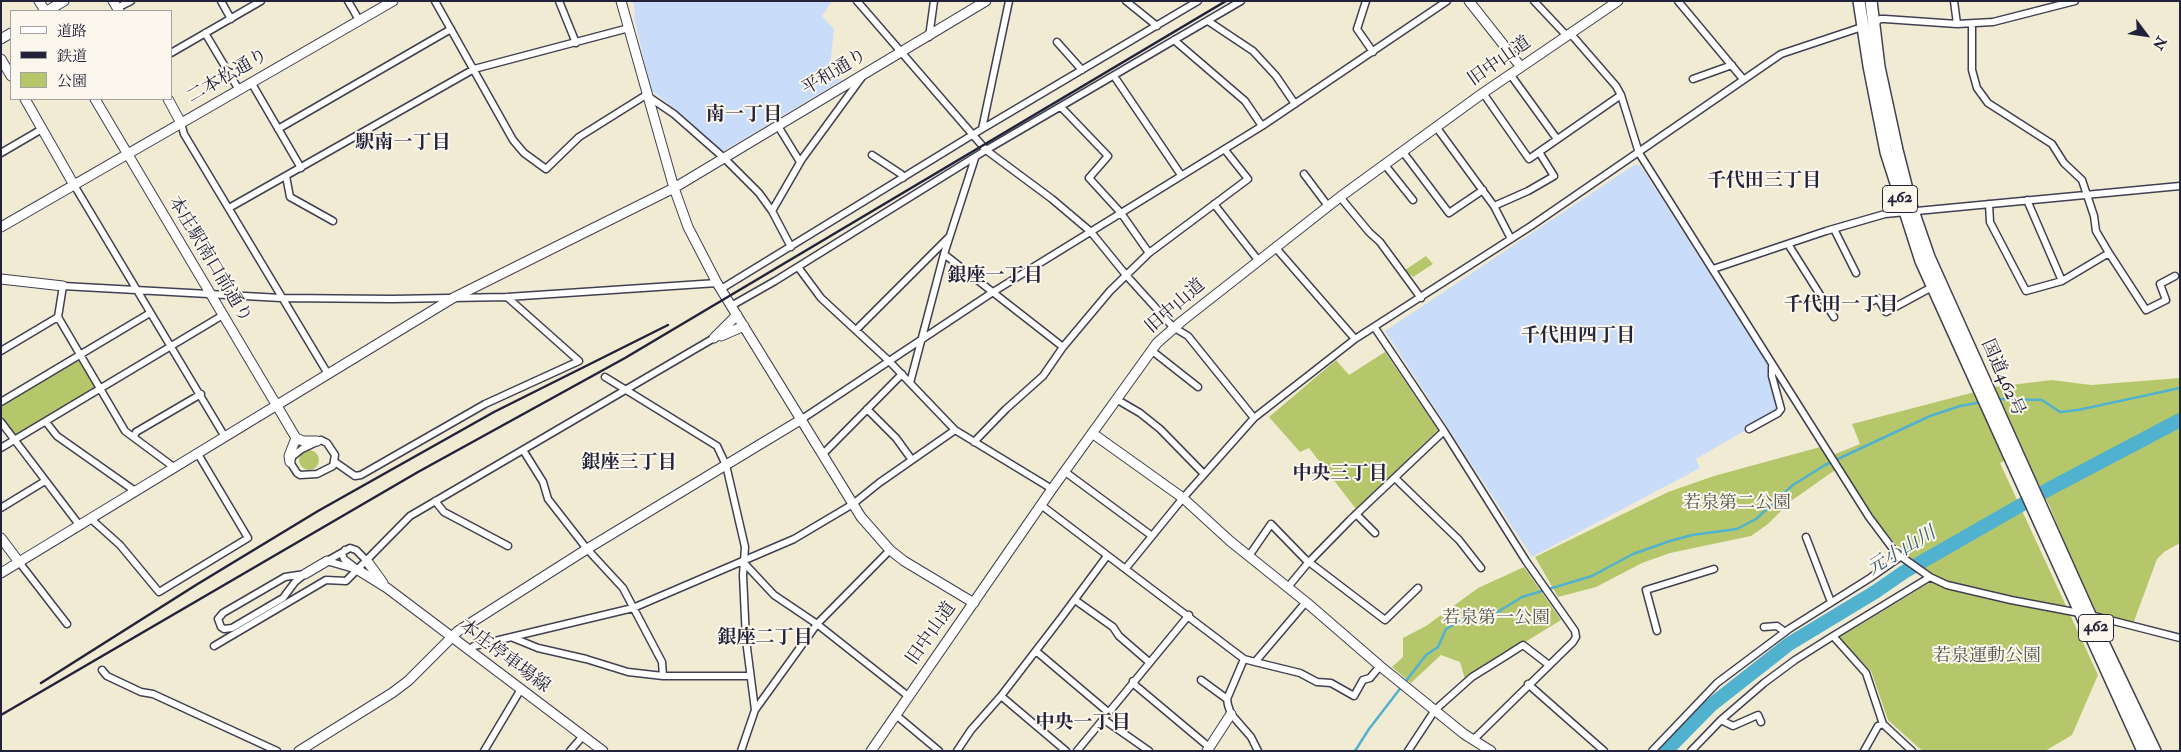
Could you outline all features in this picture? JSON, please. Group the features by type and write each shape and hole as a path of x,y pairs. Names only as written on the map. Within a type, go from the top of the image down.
{"highway":[{"name":"国道462号","path":"1859,1 1867,26 1897,150 1908,212 1932,288 1981,386 2086,615 2155,751"},
{"name":"国道462号","path":"1867,26 1871,1"},
{"name":"国道462号","path":"1908,212 1944,292 1981,386"},
{"name":"国道462号","path":"2086,615 2143,751"}],"street":[{"path":"48,10 64,1"},
{"path":"116,7 131,1"},
{"path":"221,1 230,19"},
{"path":"172,51 261,1"},
{"path":"348,1 359,20"},
{"name":"二本松通り","path":"1,227 393,1"},
{"path":"435,1 513,140 524,153 546,169 579,137 646,95"},
{"path":"559,1 576,43"},
{"path":"621,1 646,95 674,188 688,227 719,286 861,517 890,550 904,561 974,603"},
{"path":"857,1 900,53 986,150 1052,199 1091,232 1126,275 1173,327 1188,336 1254,418"},
{"path":"929,37 934,1"},
{"name":"平和通り","path":"1,573 453,298 674,188 929,37 986,1"},
{"path":"982,129 1009,1"},
{"path":"1126,1 1158,26"},
{"path":"1,279 136,291 281,298 507,297 719,286 790,247 982,129 1198,1"},
{"path":"731,306 798,267 986,150 1241,1"},
{"path":"1366,1 1357,28 1373,52"},
{"path":"299,751 392,693 408,681 451,638 587,549 802,419 993,292 1225,150 1447,1"},
{"path":"1469,1 1521,67"},
{"path":"1534,1 1568,34 1616,86 1621,95 1639,154 1830,457 1869,517 1902,559 1927,575 1960,589 2086,615 2180,638"},
{"name":"旧中山道","path":"876,749 908,696 1064,471 1151,350 1173,327 1340,197 1483,93 1618,1"},
{"path":"1678,1 1743,79"},
{"path":"1954,1 1958,24"},
{"path":"1126,568 1183,498 1254,418 1355,339 1375,328 1639,154 1781,54 1885,19 1972,24 1993,22 2075,1"},
{"path":"1208,21 1253,52 1276,76 1295,104"},
{"path":"1972,24 1972,70 1977,88 1988,104 2052,144 2064,163 2082,180 2094,216 2096,231 2146,310 2166,300 2160,284 2175,276"},
{"path":"229,208 474,69 629,28"},
{"path":"278,129 451,29"},
{"path":"205,33 239,90"},
{"path":"1174,40 1245,101 1262,126"},
{"path":"1057,42 1082,70"},
{"path":"1,58 7,73"},
{"path":"1693,79 1732,65"},
{"path":"1510,74 1557,139"},
{"path":"772,211 800,162 864,75"},
{"path":"1114,76 1182,175"},
{"path":"251,82 301,168"},
{"path":"1483,93 1529,159 1621,95"},
{"path":"646,95 674,114 760,193 772,211 790,247"},
{"path":"26,100 136,291 172,346 225,437"},
{"name":"本庄駅南口前通り","path":"96,100 296,438"},
{"path":"169,100 181,123 184,134 328,374"},
{"path":"1060,107 1108,156 1089,178 1122,213 1149,253"},
{"path":"778,126 800,162"},
{"path":"1437,128 1494,206 1511,238"},
{"path":"1,153 42,129"},
{"path":"974,442 1006,409 1043,376 1063,347 1110,291 1126,275 1149,253 1248,179 1225,150"},
{"path":"1403,152 1450,213 1483,190"},
{"path":"1494,206 1528,191 1554,176 1539,152"},
{"path":"872,155 901,174 903,178"},
{"path":"910,383 944,254 975,158"},
{"path":"1385,165 1413,200"},
{"path":"1304,174 1328,206"},
{"path":"286,176 290,197 333,221"},
{"path":"1713,269 1885,214 2180,186"},
{"path":"1340,197 1369,232 1380,242 1421,298"},
{"path":"2027,200 2062,281"},
{"path":"1214,204 1258,260"},
{"path":"1989,204 1990,222 2026,291 2062,281 2109,253"},
{"path":"1834,229 1856,272"},
{"path":"856,330 949,237"},
{"path":"1788,244 1834,317"},
{"path":"1275,247 1355,339"},
{"path":"944,254 1063,347"},
{"path":"798,267 821,298 890,361 955,430 1052,489"},
{"path":"63,286 58,317 125,430 174,468"},
{"path":"1873,301 1878,298 1886,312 1932,288"},
{"path":"335,462 355,476 361,475 485,404 579,362 507,297"},
{"path":"1,402 150,312"},
{"path":"1,448 223,315"},
{"path":"714,338 737,315"},
{"path":"1,351 58,317"},
{"path":"214,646 326,580 346,582 404,521 714,338 744,326"},
{"path":"1375,328 1548,592 1571,623 1576,634 1573,642 1472,740"},
{"path":"1151,350 1198,387"},
{"path":"1750,429 1778,413 1780,409 1772,376 1772,366"},
{"path":"823,454 902,374"},
{"path":"605,377 717,446 726,465 745,547 743,574 746,640 755,710"},
{"path":"134,438 136,432 201,394"},
{"path":"1116,399 1140,412 1160,429 1204,474"},
{"path":"867,409 896,438 912,460"},
{"path":"1,422 80,526"},
{"path":"46,422 56,436 135,491"},
{"path":"468,650 474,646 633,608 794,539 853,504 955,430"},
{"path":"1288,587 1309,562 1356,514 1444,431"},
{"path":"1092,433 1183,498 1380,666 1472,740 1490,751"},
{"path":"296,438 317,441 327,443 335,456 335,462 331,468 324,472 300,475 295,471 289,456 296,438"},
{"path":"290,462 298,452 317,441"},
{"path":"522,450 543,482 548,499 587,549 623,588 662,662 663,676"},
{"path":"91,519 120,545 158,592 248,538 198,454"},
{"path":"1064,471 1152,536"},
{"path":"1395,478 1459,540 1481,568"},
{"path":"1,508 45,481"},
{"path":"435,502 444,512 508,546"},
{"path":"1041,505 1244,659 1300,673 1317,682 1331,682 1354,696 1363,680 1370,678 1380,666"},
{"path":"1356,514 1375,533"},
{"path":"1249,556 1271,524 1309,562 1385,620 1418,588"},
{"path":"1806,537 1831,602"},
{"path":"1,538 67,624"},
{"path":"305,574 285,577 223,613 218,619 221,627 224,629 232,628 283,598 295,582 305,574 345,550 353,549 366,561 387,588"},
{"path":"345,550 342,554 344,559 387,588"},
{"path":"741,751 755,710 817,624 890,550"},
{"path":"957,751 971,730 1001,696 1107,556"},
{"path":"1652,751 1717,683 1785,632 1902,559"},
{"path":"327,561 358,570"},
{"path":"745,561 774,595 817,624 908,696"},
{"path":"1657,631 1646,590 1714,569"},
{"path":"1695,749 1720,720 1777,673 1927,575"},
{"name":"本庄停車場線","path":"387,588 603,751"},
{"path":"1075,600 1113,627 1118,636 1149,662"},
{"path":"1255,662 1306,602"},
{"path":"1078,751 1188,615"},
{"path":"1764,627 1777,626 1785,632"},
{"path":"1833,636 1866,673 1883,724 1912,751"},
{"path":"512,637 531,646 586,659 628,672 663,676 750,676"},
{"path":"1408,751 1435,710 1472,677 1523,645 1549,665"},
{"path":"1036,651 1108,712"},
{"path":"1244,659 1228,699 1231,714 1251,737 1258,751"},
{"path":"102,670 108,676 141,692 153,694 277,751"},
{"path":"1201,680 1228,699"},
{"path":"1133,681 1208,749 1231,714"},
{"path":"1528,684 1604,751"},
{"path":"484,751 521,689"},
{"path":"1001,696 1066,751"},
{"path":"896,715 939,751"},
{"path":"1720,720 1733,726 1758,715 1762,722"},
{"path":"1103,719 1149,751"},
{"path":"1864,751 1878,726 1883,724"},
{"path":"570,751 583,736"}],"shaded area":[{"path":"633,1 832,1 822,16 834,29 830,67 842,80 722,152 686,118 651,90 634,17"},
{"path":"1634,165 1640,165 1770,368 1771,385 1778,408 1777,412 1696,459 1700,468 1532,557 1385,331"}],"green space":[{"path":"1426,256 1433,264 1413,277 1409,276 1405,270"},
{"path":"1385,352 1438,430 1356,509 1309,448 1300,452 1269,417 1336,360 1349,375"},
{"path":"77,359 95,386 94,389 20,435 15,436 1,419 1,404"},
{"name":"若泉運動公園","path":"2180,378 2180,543 2164,552 2157,559 2133,624 2094,614 2049,505 2022,451 2000,463 2098,675 2072,735 2045,751 1923,751 1888,720 1871,671 1838,638 1931,582 1934,575 1905,555 1878,523 1833,455 1860,444 1852,424 1994,387 2052,380 2091,385"},
{"name":"若泉第二公園","path":"1820,447 1835,470 1791,501 1768,524 1751,536 1670,553 1642,563 1596,587 1558,597 1535,557 1668,492 1714,476"},
{"path":"309,450 316,453 319,460 316,467 309,470 302,467 299,460 302,453"},
{"name":"若泉第一公園","path":"1524,567 1561,620 1465,679 1460,662 1441,655 1411,683 1392,667 1403,657 1403,638 1426,626 1478,588"}],"waterway":[{"path":"1997,399 2042,400 2060,412 2078,410 2180,388"},
{"path":"1355,751 1369,729 1426,655 1438,647 1446,629 1460,621 1496,613 1522,597 1592,576 1633,554 1670,541 1692,535 1737,529 1756,519 1793,485 1825,465 1930,416 1960,406 1982,402"},
{"name":"元小山川","path":"1666,751 1710,706 1789,644 1875,592 1904,572 2049,489 2180,420"}],"railway":[{"path":"1,715 418,472 625,358 1226,1"},
{"path":"41,683 318,511 494,412 668,325"}],"district":[{"name":"南一丁目","path":"744,116"},
{"name":"駅南一丁目","path":"403,144"},
{"name":"千代田三丁目","path":"1764,182"},
{"name":"銀座一丁目","path":"995,277"},
{"name":"千代田一丁目","path":"1841,306"},
{"name":"千代田四丁目","path":"1578,337"},
{"name":"銀座三丁目","path":"629,464"},
{"name":"中央三丁目","path":"1340,475"},
{"name":"銀座二丁目","path":"765,639"},
{"name":"中央一丁目","path":"1083,724"}]}
